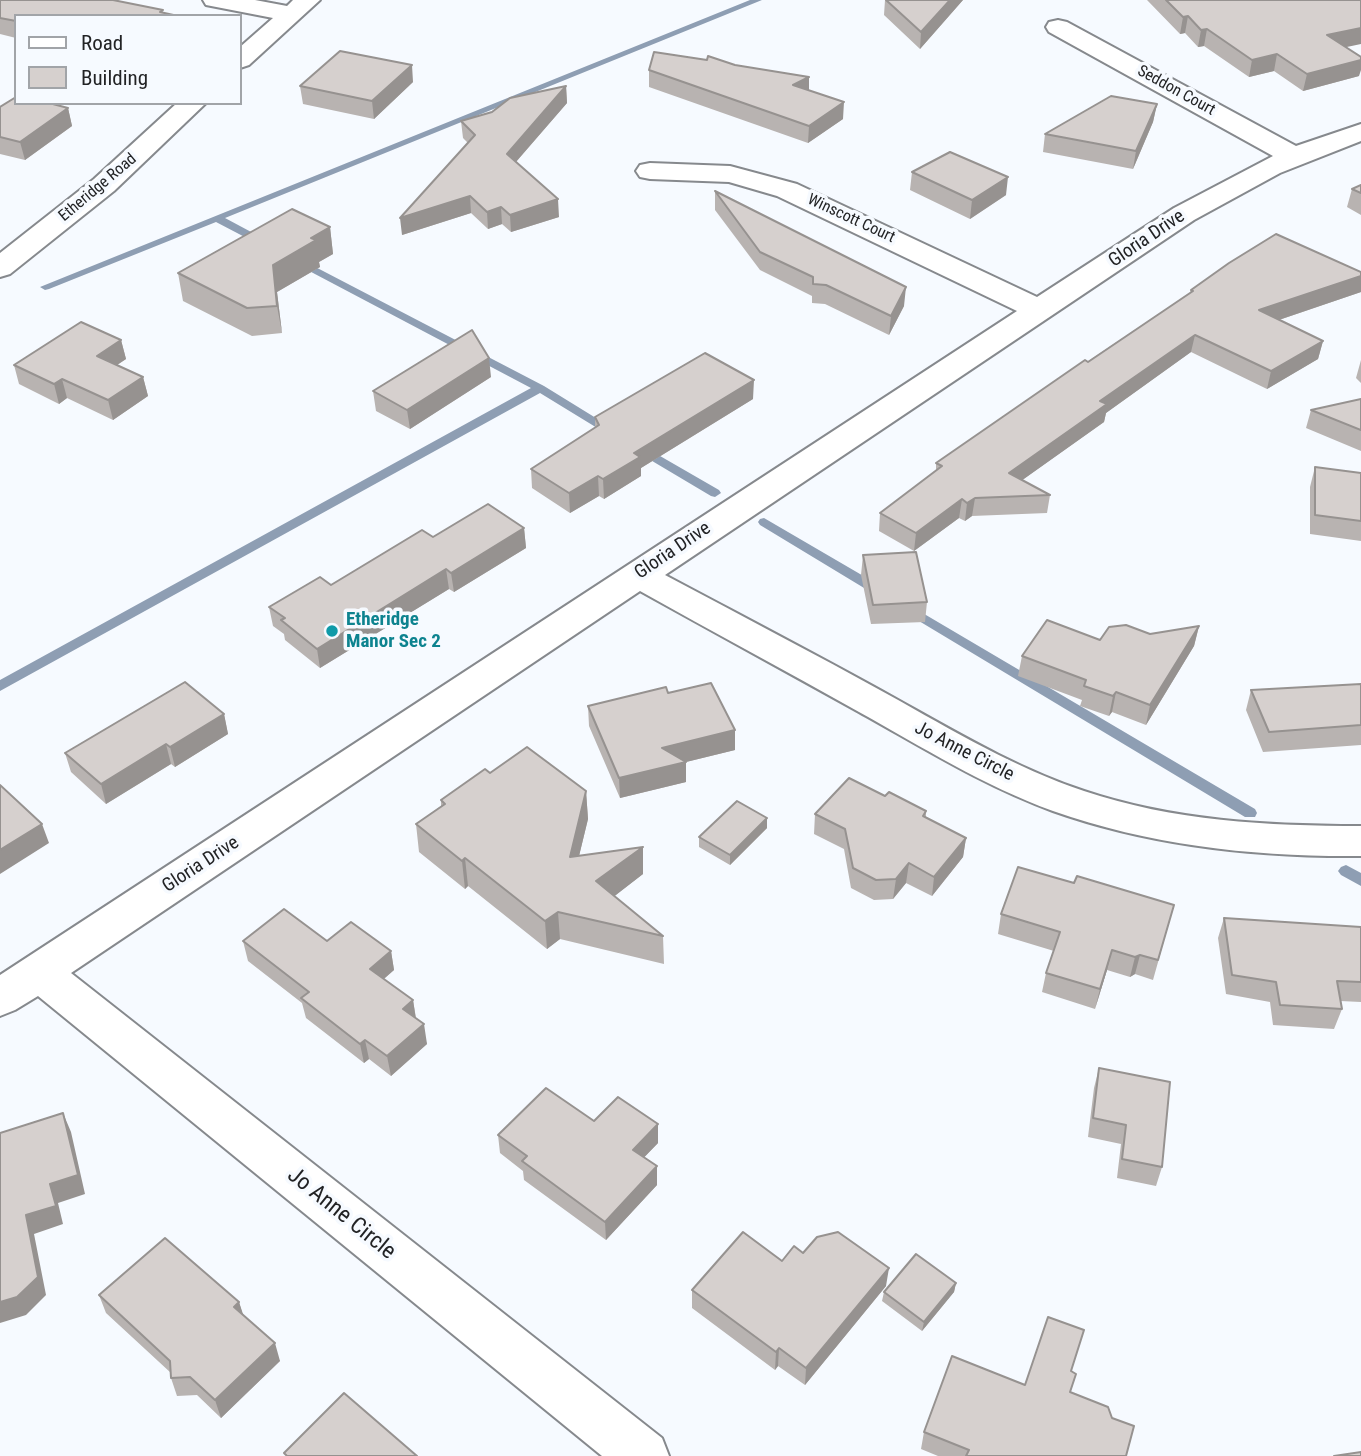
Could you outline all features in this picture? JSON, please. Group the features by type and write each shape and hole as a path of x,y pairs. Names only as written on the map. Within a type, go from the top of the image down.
{"street":[{"path":"215,0 299,7"},
{"path":"242,58 299,7"},
{"name":"Seddon Court","path":"1058,27 1294,156"},
{"name":"Etheridge Road","path":"0,268 104,185 191,105"},
{"name":"Gloria Drive","path":"0,998 1184,214 1244,178 1294,156 1361,132"},
{"name":"Winscott Court","path":"650,171 730,174 787,190 1040,310"},
{"name":"Jo Anne Circle","path":"638,575 985,767 1069,801 1202,834 1304,842 1361,841"},
{"name":"Jo Anne Circle","path":"39,972 643,1456"}],"building":[{"path":"0,0 113,0 163,10 160,12 169,14 14,14 14,21 0,18"},
{"path":"886,0 950,0 921,32"},
{"path":"1166,0 1361,0 1361,28 1327,35 1361,57 1361,60 1307,74 1277,54 1252,60 1207,29 1201,30 1188,16 1183,17"},
{"path":"340,51 412,65 372,101 300,86"},
{"path":"654,52 707,60 708,56 735,65 809,77 793,85 844,102 809,126 649,70"},
{"path":"566,86 507,154 558,199 510,215 501,207 487,212 470,196 400,218 475,135 461,121 492,112 510,98"},
{"path":"1111,96 1157,104 1136,151 1045,134"},
{"path":"14,98 14,105 57,105 68,108 20,142 0,137 0,107"},
{"path":"950,152 1008,177 972,200 912,172"},
{"path":"1361,185 1361,193 1352,189"},
{"path":"715,191 906,287 891,316 826,285 813,284 813,277 760,252"},
{"path":"292,209 330,227 311,238 316,240 273,265 277,306 247,308 178,273"},
{"path":"1276,234 1361,272 1361,276 1259,310 1323,341 1271,371 1195,335 1100,401 1107,404 1009,473 1050,495 975,498 967,503 962,499 916,533 880,513 942,466 936,463 1085,360 1088,362 1193,291 1191,290 1229,263"},
{"path":"81,322 121,340 97,356 143,377 108,400 62,379 54,384 14,365"},
{"path":"472,330 489,358 407,410 373,391"},
{"path":"705,353 754,380 634,453 640,457 603,479 598,476 569,493 531,469 599,425 595,417"},
{"path":"1361,399 1361,430 1311,410"},
{"path":"1315,467 1361,473 1361,521 1315,515"},
{"path":"488,504 524,528 451,573 446,569 317,649 281,620 285,618 269,607 320,577 331,585 422,530 433,537"},
{"path":"916,552 927,602 873,605 863,555"},
{"path":"1047,620 1100,640 1109,627 1126,625 1150,634 1199,626 1150,705 1116,692 1113,696 1084,686 1086,680 1022,656"},
{"path":"185,682 224,714 170,747 166,744 101,784 65,753"},
{"path":"711,683 735,730 662,748 686,762 619,778 588,706 666,687 668,693"},
{"path":"1361,684 1361,725 1269,732 1251,690"},
{"path":"527,747 586,791 570,857 643,847 596,881 663,936 558,912 545,921 465,858 462,861 416,824 445,804 441,800 485,769 490,773"},
{"path":"849,778 885,796 889,792 926,811 923,816 966,838 934,877 909,863 896,879 876,880 853,868 845,829 815,814"},
{"path":"0,785 42,824 0,850"},
{"path":"737,801 767,818 730,855 699,837"},
{"path":"1018,867 1074,883 1077,876 1174,905 1158,960 1112,950 1100,989 1046,973 1060,932 1001,914"},
{"path":"284,909 327,941 351,922 391,951 370,969 413,1000 403,1009 424,1024 387,1056 365,1040 360,1044 301,998 309,992 243,941"},
{"path":"1224,918 1361,927 1361,982 1337,981 1342,1009 1280,1005 1276,982 1232,975"},
{"path":"1099,1068 1170,1082 1162,1167 1122,1159 1126,1125 1093,1118"},
{"path":"546,1088 594,1121 618,1097 658,1124 633,1150 657,1166 605,1222 522,1161 527,1156 498,1135"},
{"path":"63,1113 78,1175 50,1184 56,1206 26,1215 38,1277 17,1297 0,1302 0,1133"},
{"path":"743,1232 782,1261 794,1246 803,1253 817,1237 838,1232 889,1268 806,1368 779,1348 776,1352 692,1290"},
{"path":"165,1238 239,1302 234,1307 275,1343 215,1400 190,1377 171,1378 170,1361 99,1295"},
{"path":"916,1254 956,1283 924,1322 884,1292"},
{"path":"1048,1317 1084,1330 1071,1371 1076,1374 1070,1392 1108,1407 1112,1418 1134,1426 1126,1456 966,1456 969,1450 924,1432 952,1356 1025,1385"},
{"path":"344,1393 417,1456 287,1456 284,1453"},
{"path":"1361,1452 1361,1456 1334,1456"}],"waterway":[{"path":"45,287 758,0"},
{"path":"219,219 264,243"},
{"path":"300,262 540,388"},
{"path":"0,686 540,388"},
{"path":"540,388 611,431"},
{"path":"641,449 715,493"},
{"path":"764,522 879,591"},
{"path":"909,609 1250,813"},
{"path":"1346,871 1361,880"}],"place":[{"name":"Etheridge Manor Sec 2","path":"332,631"}]}
